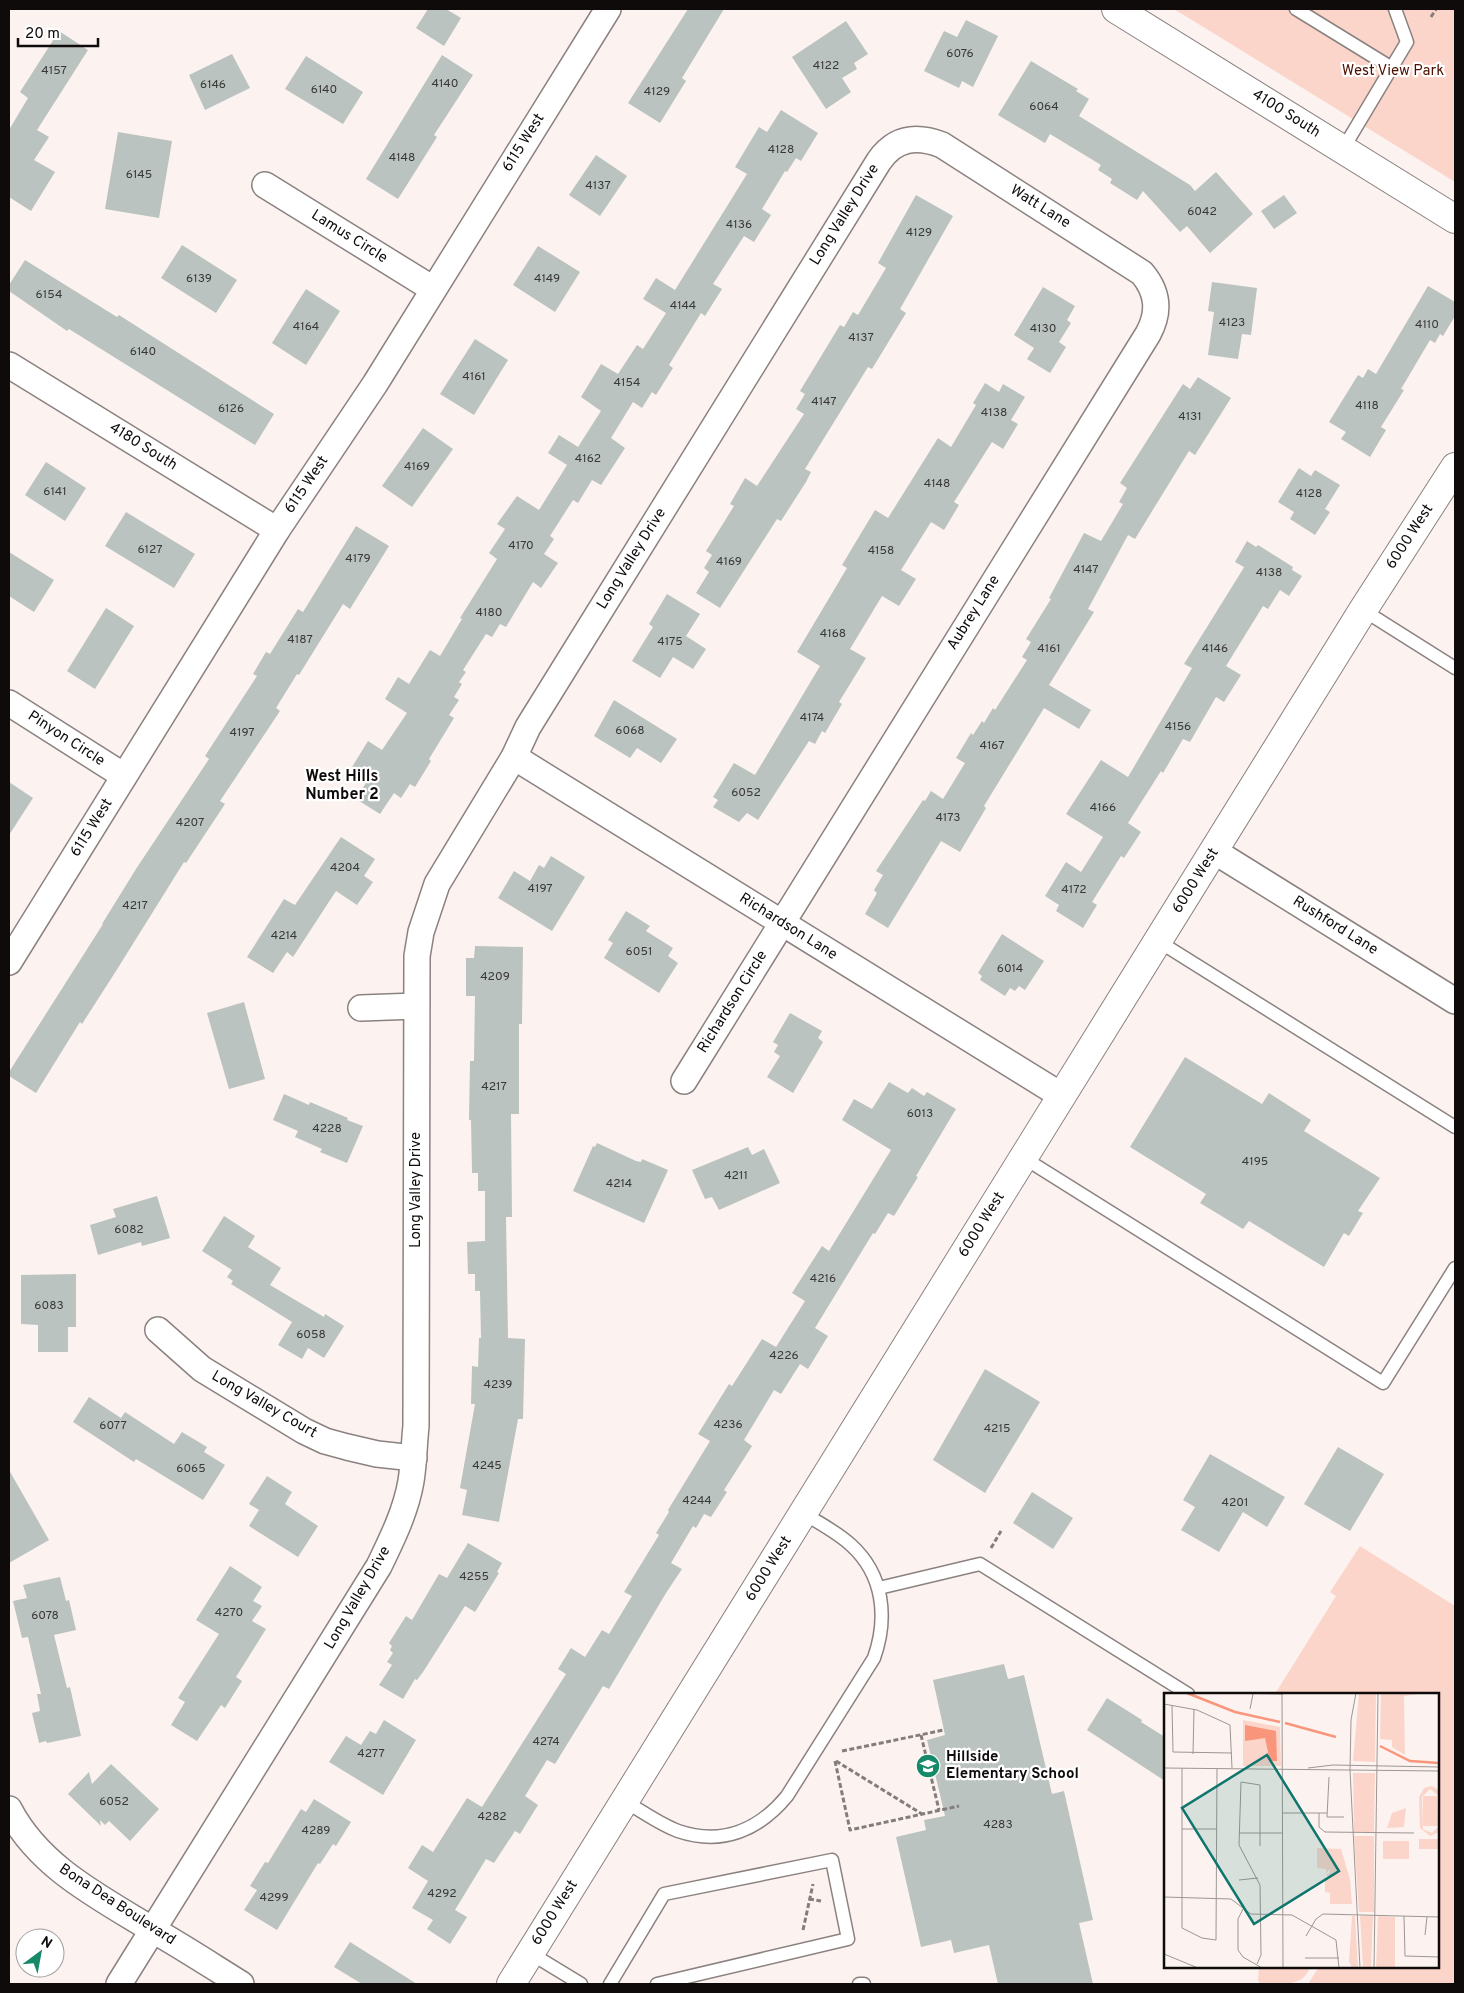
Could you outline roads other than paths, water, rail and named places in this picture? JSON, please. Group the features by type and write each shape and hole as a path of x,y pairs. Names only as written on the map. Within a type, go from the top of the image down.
{"street":[{"name":"6115 West","path":"9,962 277,530 375,384 608,9"},
{"name":"4100 South","path":"1125,11 1455,220"},
{"name":"Watt Lane","path":"906,140 923,140 942,145 1134,266 1149,280 1156,300"},
{"name":"Long Valley Drive","path":"119,1984 379,1566 397,1527 404,1506 414,1458 416,1416 417,956 427,907 449,862 514,757 528,727 879,161 890,148 906,140"},
{"name":"Lamus Circle","path":"265,185 433,290"},
{"name":"Aubrey Lane","path":"782,923 1148,334 1155,317 1156,300"},
{"name":"4180 South","path":"9,364 277,530"},
{"name":"6000 West","path":"511,1984 1363,610 1455,467"},
{"name":"Pinyon Circle","path":"9,703 124,776"},
{"name":"Richardson Lane","path":"514,757 1062,1096"},
{"name":"Rushford Lane","path":"1214,851 1455,1001"},
{"name":"Richardson Circle","path":"684,1081 782,923"},
{"path":"361,1008 416,1006"},
{"name":"Long Valley Court","path":"158,1330 202,1369 304,1431 325,1441 347,1447 377,1454 414,1458"},
{"name":"Bona Dea Boulevard","path":"9,1809 23,1834 52,1864 116,1907 241,1984"}],"lane":[{"path":"1296,9 1392,68"},
{"path":"1342,149 1407,42 1395,9"},
{"path":"1363,610 1455,666"},
{"path":"1158,941 1455,1127"},
{"path":"1024,1158 1383,1383 1455,1268"},
{"path":"624,1801 676,1830 694,1835 713,1837 748,1829 776,1809 787,1796 874,1658 880,1641 883,1623 882,1605 872,1572 852,1546 804,1513"},
{"path":"878,1588 980,1564 1186,1693"},
{"path":"610,1984 664,1894 832,1860 848,1939 657,1984"},
{"path":"530,1953 581,1984"},
{"path":"859,1984 864,1984"}],"place":[{"name":"Hillside Elementary School","path":"928,1766"}],"district":[{"name":"West Hills Number 2","path":"342,786"}],"park label":[{"name":"West View Park","path":"1393,71"}]}
